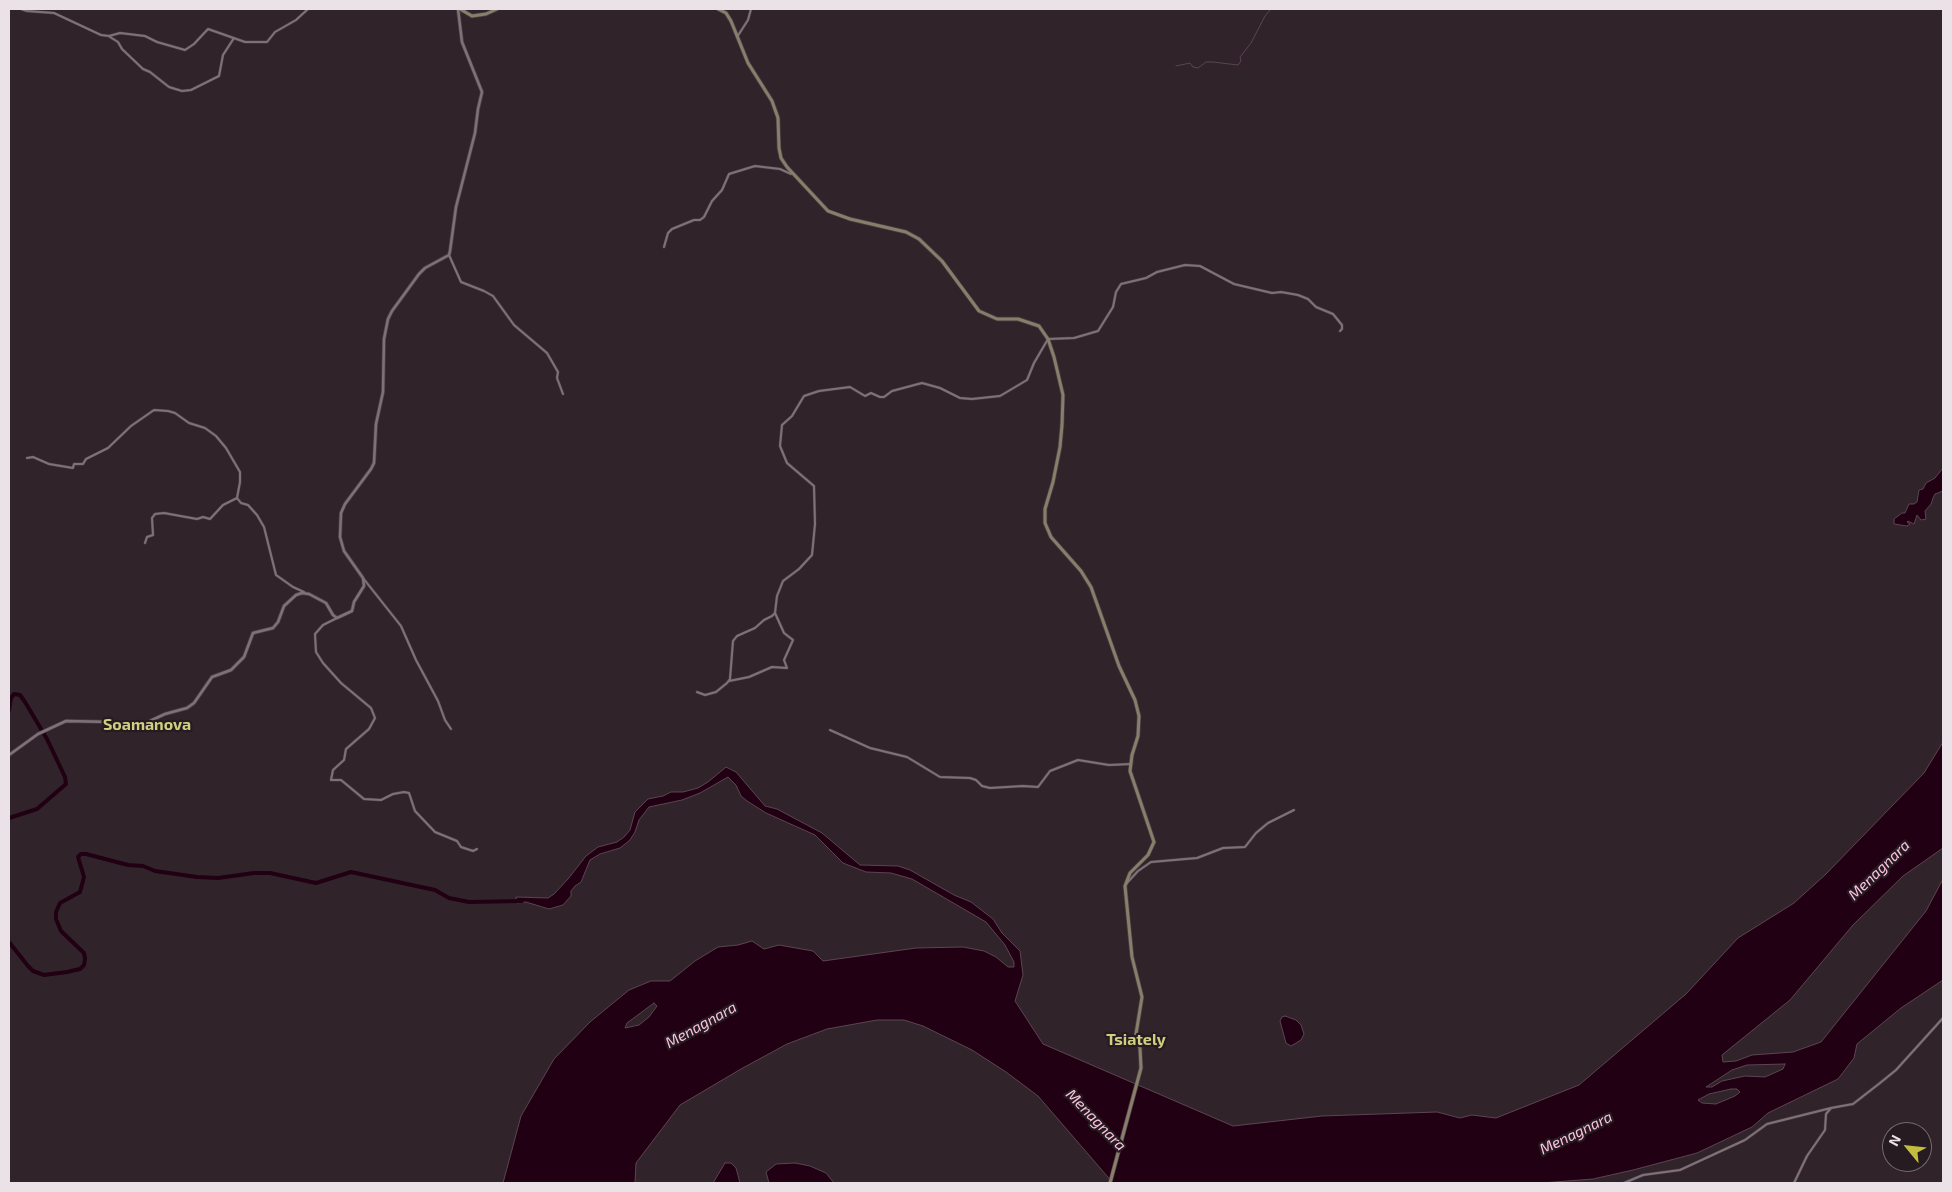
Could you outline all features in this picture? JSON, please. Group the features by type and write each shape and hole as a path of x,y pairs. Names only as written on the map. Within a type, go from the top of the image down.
{"main road":[{"path":"459,9 472,16 486,14 497,9"},
{"path":"718,9 726,14 748,63 772,101 778,118 781,158 832,214 906,232 920,239 942,261 979,311 997,319 1018,319 1039,326 1048,339 1061,383 1062,425 1054,482 1045,510 1045,522 1051,536 1081,571 1090,587 1116,658 1135,700 1139,716 1138,736 1130,770 1154,842 1148,855 1130,873 1125,886 1132,957 1142,997 1136,1034 1141,1059 1138,1078 1110,1183"}],"street":[{"path":"21,9 54,13 101,35 109,36 120,33 145,36 185,50 194,44 208,28 245,42 266,42 274,32 296,20 308,9"},
{"path":"459,9 462,42 482,92 475,133 456,207 449,255 461,282 484,290 493,296 514,325 547,353 558,372 558,381 563,394"},
{"path":"737,37 748,20 751,9"},
{"path":"109,36 118,42 122,49 143,69 150,72 169,87 182,91 191,90 219,76 223,55 234,38"},
{"path":"664,247 668,233 694,220 700,220 704,216 712,201 722,190 730,174 750,167 760,166 780,169 796,176"},
{"path":"449,255 425,268 419,274 388,319 384,339 383,392 376,424 374,463 345,504 341,513 340,537 344,551 401,626 451,729"},
{"path":"728,681 749,676 772,667 787,668 784,660 794,640 784,633 775,613 777,596 783,581 811,557 815,524 814,486 787,463 780,446 782,425 792,416 804,396 850,387 865,396 871,393 884,397 892,391 922,383 940,388 960,398 972,399 1000,396 1027,380 1034,363 1048,339 1074,338 1098,331 1113,307 1116,292 1122,284 1146,278 1166,269 1191,264 1208,269 1234,284 1272,293 1281,292 1303,297 1337,318 1342,325 1340,331"},
{"path":"27,458 33,457 49,464 73,468 74,464 83,464 86,458 108,448 131,426 154,410 175,413 189,424 206,428 226,448 240,472 237,498 258,515 264,527 276,575 293,587 318,597 326,603 337,618"},
{"path":"145,543 147,537 153,536 152,518 155,514 164,513 197,520 203,517 210,519 223,506 237,498"},
{"path":"363,578 364,586 354,602 352,611 323,625 315,634 316,652 322,663 340,683 371,708 376,718 369,730 346,749 344,760 333,770 331,780 341,780 364,799 381,800 393,794 409,793 415,811 435,832 457,841 461,848 473,851 477,849"},
{"path":"9,755 38,734 66,721 119,723 139,728 165,714 187,708 194,703 212,677 231,670 244,657 253,633 273,628 278,622 287,602 304,592"},
{"path":"697,692 705,695 722,689 728,681 731,672 733,641 736,636 755,628 775,613"},
{"path":"830,730 870,748 907,757 940,777 970,778 976,780 982,786 990,788 1038,787 1050,772 1078,760 1110,765 1131,764"},
{"path":"1125,886 1138,871 1151,862 1197,858 1224,848 1245,847 1256,833 1268,823 1294,810"},
{"path":"1624,1183 1643,1175 1665,1173 1688,1167 1745,1140 1767,1124 1853,1104 1896,1070 1943,1018"},
{"path":"1794,1183 1807,1156 1824,1130 1826,1114 1831,1108"}],"water":[{"path":"1943,468 1943,491 1935,494 1931,504 1925,511 1926,519 1921,520 1917,515 1914,524 1908,521 1910,524 1907,526 1894,524 1894,519 1905,513 1909,504 1917,502 1919,490 1923,489 1926,483 1935,478"},
{"name":"Menagnara","path":"1943,742 1943,848 1903,876 1853,925 1790,1000 1722,1055 1723,1062 1736,1061 1752,1055 1793,1052 1821,1042 1926,911 1943,879 1943,980 1901,1008 1857,1044 1854,1058 1838,1079 1768,1113 1752,1127 1697,1153 1593,1179 1542,1183 1113,1183 1038,1096 1006,1072 972,1050 923,1026 904,1020 877,1020 827,1029 787,1044 680,1105 636,1163 635,1183 503,1183 521,1116 554,1059 590,1022 629,990 651,981 670,981 695,961 718,947 738,945 752,941 764,949 779,945 813,951 823,961 916,948 963,947 984,951 996,957 1008,967 1014,967 1014,962 1005,945 986,922 912,879 891,873 866,872 843,863 815,835 766,813 747,801 741,796 736,785 728,777 700,793 682,800 649,807 639,820 630,840 620,848 600,854 590,860 581,882 571,891 571,896 563,905 549,909 526,902 517,903 516,897 548,898 554,894 586,856 598,847 617,842 624,837 630,830 635,812 648,799 671,792 683,792 698,788 726,767 736,772 765,806 777,809 822,833 860,865 898,866 910,870 954,895 971,902 993,919 1002,933 1020,951 1023,975 1015,1001 1043,1044 1233,1126 1322,1116 1437,1112 1460,1118 1472,1115 1496,1118 1579,1085 1686,994 1738,938 1794,903 1826,874 1924,773","holes":["654,1003 657,1006 649,1017 639,1025 625,1028 627,1023","1785,1064 1783,1069 1765,1077 1745,1076 1722,1081 1712,1087 1706,1087 1732,1070 1747,1065","1731,1089 1737,1089 1740,1092 1716,1104 1702,1103 1698,1100 1709,1094"]},
{"path":"1285,1016 1296,1020 1301,1025 1304,1034 1301,1040 1291,1046 1286,1043 1280,1021"},
{"path":"725,1163 731,1163 736,1168 740,1183 713,1183"},
{"path":"795,1163 810,1166 826,1173 834,1183 769,1183 766,1172 776,1164"}],"waterway":[{"path":"1176,66 1190,63 1193,67 1198,68 1206,62 1238,65 1241,61 1240,57 1251,43 1265,16 1271,9"},
{"path":"9,710 11,698 14,694 20,695 47,739 65,777 66,784 37,809 9,818"},
{"path":"9,942 33,971 44,975 80,969 84,965 84,953 61,931 56,919 56,912 60,903 80,892 84,877 78,857 81,854 128,865 143,866 155,871 197,877 218,878 254,873 270,873 316,883 351,872 435,890 449,898 469,902 522,901"}],"district":[{"name":"Soamanova","path":"147,725"},
{"name":"Tsiately","path":"1136,1040"}]}
